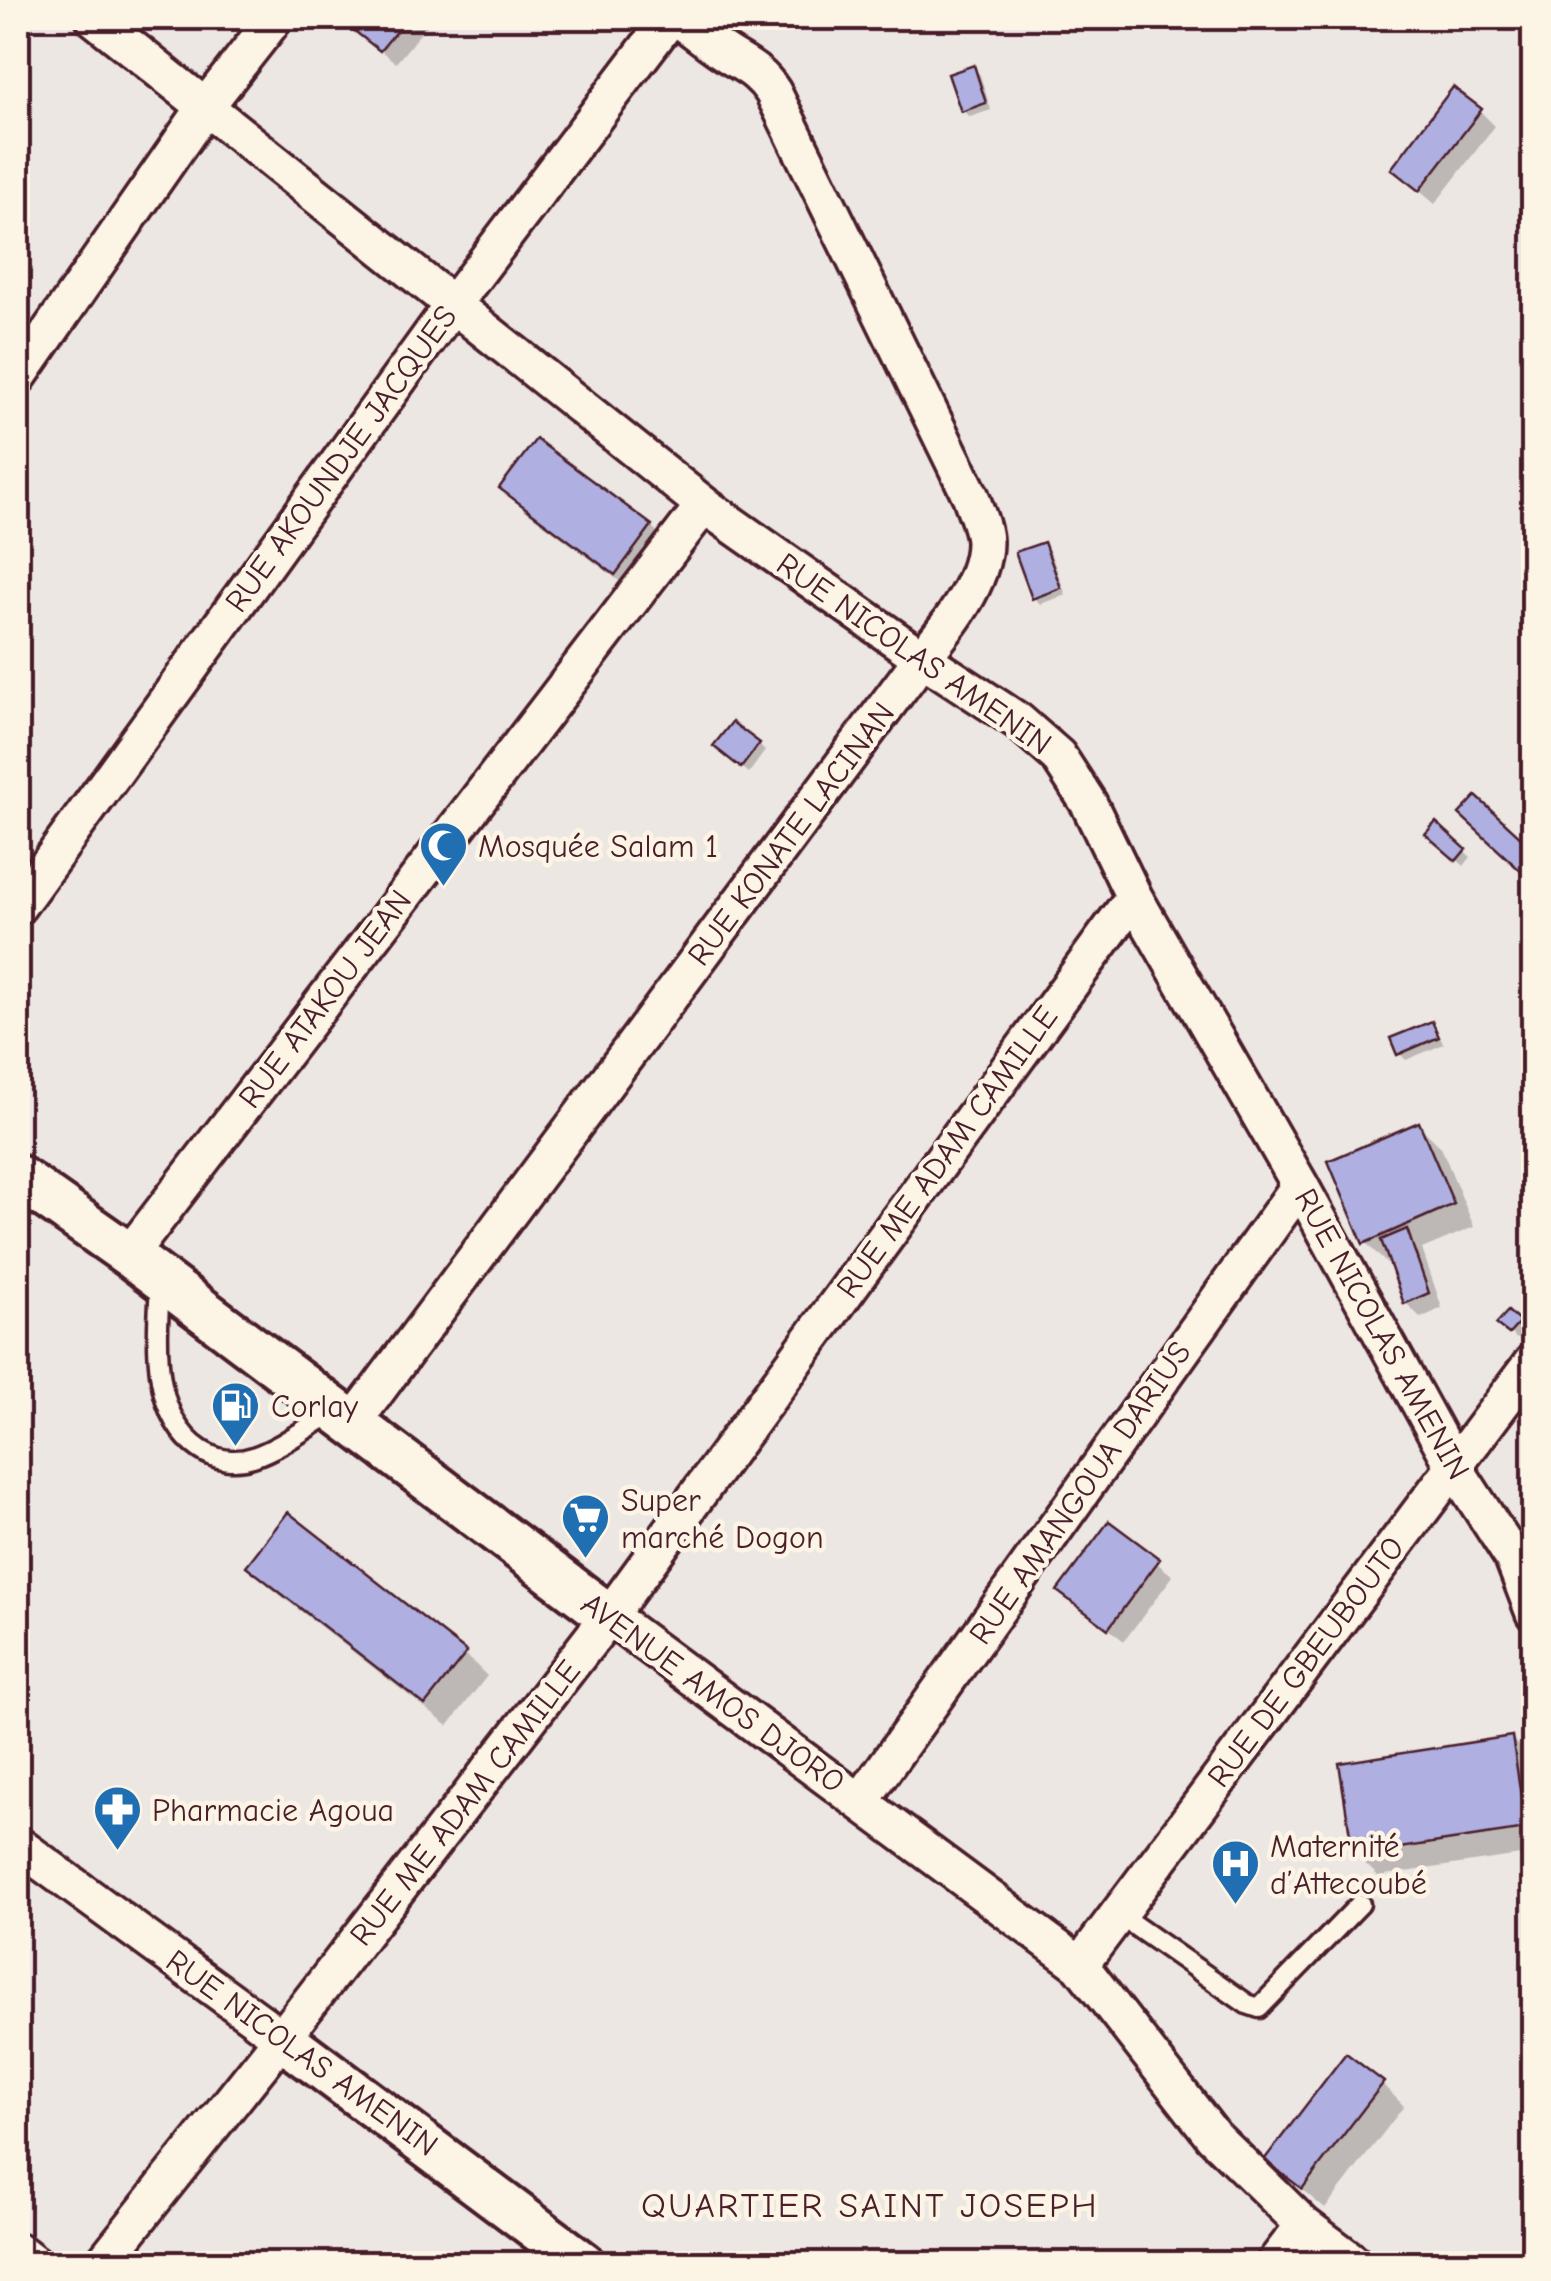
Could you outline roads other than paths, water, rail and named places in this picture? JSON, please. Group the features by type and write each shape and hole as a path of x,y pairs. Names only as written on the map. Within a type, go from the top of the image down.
{"street":[{"name":"RUE NICOLAS AMENIN","path":"94,18 704,505 1018,721 1058,756 1089,804 1134,897 1300,1185 1454,1468 1514,1558 1534,1613"},
{"path":"18,377 206,106 275,18"},
{"name":"RUE AKOUNDJE JACQUES","path":"18,906 454,303 674,18"},
{"name":"RUE KONATE LACINAN","path":"344,1417 957,616 975,578 984,542 971,497 773,92 748,64 731,57 674,18"},
{"name":"RUE ATAKOU JEAN","path":"145,1267 704,505"},
{"name":"RUE ME ADAM CAMILLE","path":"102,2264 609,1616 1134,897"},
{"name":"AVENUE AMOS DJORO","path":"18,1176 1080,1965 1212,2136 1304,2225 1356,2264"},
{"name":"RUE AMANGOUA DARIUS","path":"860,1801 1300,1185"},
{"name":"RUE DE GBEUBOUTO","path":"1080,1965 1534,1360"},
{"name":"RUE NICOLAS AMENIN","path":"18,1845 584,2264"},
{"path":"1274,2264 1304,2225"},
{"path":"18,2251 35,2264"}],"lane":[{"path":"145,1267 171,1416 185,1439 215,1460 250,1458 344,1417"},
{"path":"1118,1914 1247,2004 1259,2008 1360,1904"}],"place":[{"name":"Mosquée Salam 1","path":"443,888"},
{"name":"Corlay","path":"236,1448"},
{"name":"Super marché Dogon","path":"586,1560"},
{"name":"Pharmacie Agoua","path":"117,1852"},
{"name":"Maternité d’Attecoubé","path":"1235,1906"}],"district":[{"name":"QUARTIER SAINT JOSEPH","path":"870,2205"}]}
